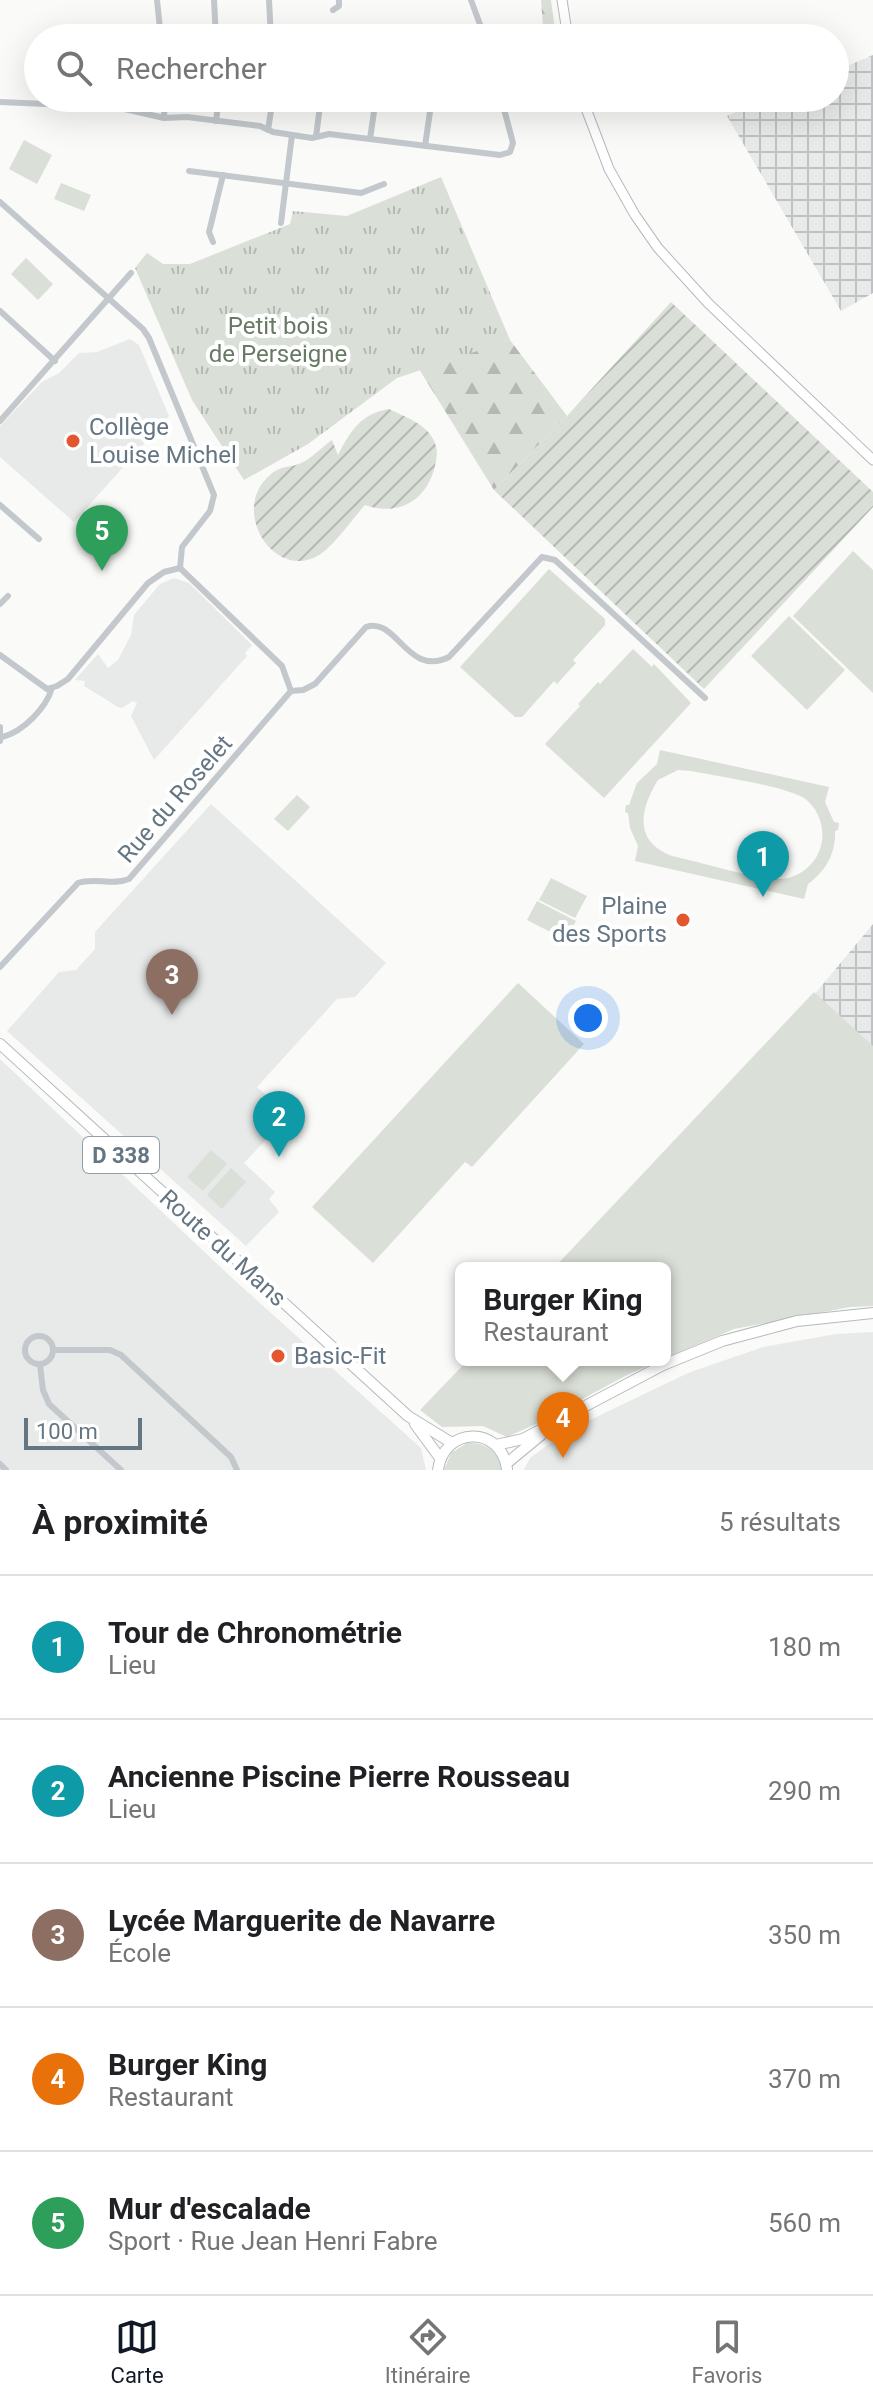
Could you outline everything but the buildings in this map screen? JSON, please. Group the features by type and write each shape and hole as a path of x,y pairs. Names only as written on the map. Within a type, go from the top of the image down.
{"main road":[{"path":"562,0 566,24"},
{"path":"587,112 609,169 658,248 708,303 873,460"},
{"name":"Route du Mans","path":"0,1044 411,1419 440,1458"},
{"path":"671,1362 761,1329 836,1315 873,1313"},
{"path":"671,1365 687,1356"},
{"path":"496,1445 523,1439 661,1366"},
{"path":"438,1470 440,1458 452,1443 475,1436 496,1445 507,1466 545,1432 668,1366"},
{"name":"Route du Mans","path":"411,1419 452,1443"}],"street":[{"path":"157,0 160,24"},
{"path":"214,0 215,24"},
{"path":"269,0 270,24"},
{"path":"333,10 339,6 339,0"},
{"path":"471,0 480,24"},
{"path":"0,102 24,103"},
{"path":"138,112 164,118 187,117 260,126 292,135 316,137 329,134 500,155 510,152 513,143 505,112"},
{"path":"164,112 164,118"},
{"path":"216,121 217,112"},
{"path":"268,130 271,112"},
{"path":"316,137 319,112"},
{"path":"370,139 374,112"},
{"path":"425,146 430,112"},
{"path":"281,223 292,135"},
{"path":"189,171 361,193 384,184"},
{"path":"213,242 209,232 223,175"},
{"path":"0,202 110,299 149,338 212,485 214,502 182,547 180,568"},
{"path":"0,421 131,273"},
{"path":"0,311 55,361"},
{"path":"0,505 39,539"},
{"path":"180,568 282,666 291,691 315,684 366,627 373,624 417,658 437,663 449,657 542,557 555,560 705,698"},
{"path":"0,655 40,685 52,688 68,679 148,583 164,572 180,568"},
{"path":"0,604 8,596"},
{"path":"0,727 1,739 15,734 48,700 52,688"},
{"name":"Rue du Roselet","path":"0,967 78,883 129,879 291,691"},
{"path":"34,1336 49,1339 53,1350 50,1360 40,1365 29,1361 25,1355 28,1341 34,1336"},
{"path":"53,1350 116,1352 231,1457 237,1470"},
{"path":"40,1365 43,1390 49,1404 121,1470"},
{"path":"0,1464 6,1470"}],"shaded area":[{"path":"873,55 873,293 841,311 727,116 736,112 849,112 849,65"},
{"name":"Collège Louise Michel","path":"130,339 139,345 169,416 74,522 0,457 0,426 42,382 59,373 79,353 97,352"},
{"path":"174,578 189,583 252,645 245,653 247,656 154,760 131,716 137,703 133,701 122,708 118,707 84,686 85,681 75,680 98,654 108,668 118,660 131,635 134,615 160,584"},
{"path":"211,804 386,963 355,997 337,999 257,1087 289,1115 244,1163 275,1192 269,1199 279,1212 246,1246 7,1031 59,972 76,970 95,949 95,932"},
{"path":"873,924 873,1049 813,996"},
{"path":"0,1059 231,1277 421,1448 426,1470 0,1470"},
{"path":"873,1332 873,1470 524,1470 530,1458 567,1431 688,1373 763,1347 836,1334"}],"green space":[{"path":"541,0 551,0 554,24 543,24"},
{"path":"24,140 52,155 37,184 9,169"},
{"name":"Petit bois de Perseigne","path":"441,177 510,340 397,378 308,444 244,480 192,400 135,268 147,253 163,264 190,264 290,224 293,211 347,216"},
{"path":"61,183 91,195 84,211 54,199"},
{"path":"26,258 53,284 38,300 11,274"},
{"path":"671,302 873,492 873,507 704,689 494,490 567,416"},
{"path":"510,340 567,416 494,490 419,369"},
{"path":"389,409 421,426 434,441 436,463 425,488 410,503 400,507 389,509 365,505 337,539 319,555 303,561 288,559 275,552 264,541 254,511 256,495 265,480 280,469 306,460 332,440 338,455 358,424 371,414"},
{"path":"853,551 873,570 873,693 793,616"},
{"path":"549,569 605,619 605,625 573,660 576,663 557,684 554,681 522,717 515,717 460,667"},
{"path":"789,616 845,670 807,710 751,656"},
{"path":"633,649 652,667 654,664 691,703 604,798 545,744 598,682 600,684"},
{"path":"660,750 829,787 825,802 834,822 839,823 838,830 835,831 829,861 808,884 804,899 635,861 638,846 630,828 628,813 625,812 626,805 629,805 637,783 657,764","holes":["678,770 766,786 804,798 819,817 822,829 820,849 813,862 795,876 780,879 742,873 659,850 646,833 644,813 647,802 658,780"]},
{"path":"297,795 310,807 288,831 274,819"},
{"path":"551,878 587,896 575,918 539,900"},
{"path":"537,901 576,921 566,940 527,920"},
{"path":"518,983 584,1044 472,1167 465,1162 373,1263 312,1207"},
{"path":"814,992 873,1046 873,1306 850,1307 734,1329 671,1355 671,1262 560,1262"},
{"path":"211,1150 227,1164 203,1191 187,1177"},
{"path":"231,1168 246,1182 222,1209 207,1195"},
{"path":"462,1366 647,1366 507,1437 483,1426 442,1427 420,1410"},
{"path":"467,1443 490,1449 498,1458 502,1470 444,1470 451,1453"}],"place":[{"name":"Collège Louise Michel","path":"73,441"},
{"name":"Mur d'escalade","path":"102,571"},
{"name":"Tour de Chronométrie","path":"763,897"},
{"name":"Plaine des Sports","path":"683,920"},
{"name":"Lycée Marguerite de Navarre","path":"172,1015"},
{"name":"Ancienne Piscine Pierre Rousseau","path":"279,1157"},
{"name":"Basic-Fit","path":"278,1356"},
{"name":"Burger King","path":"563,1458"}]}
